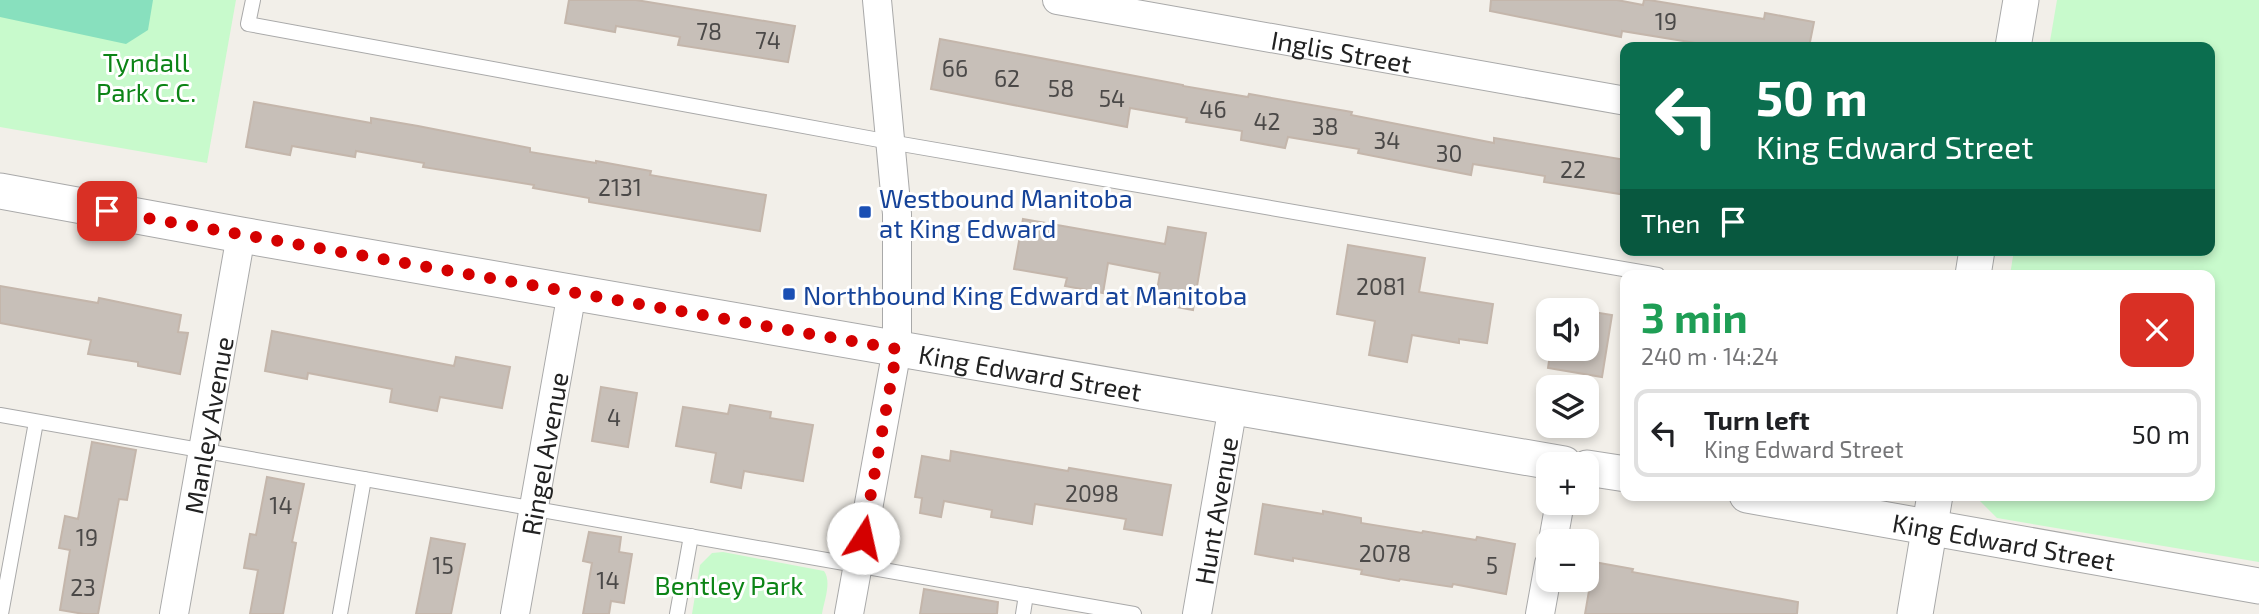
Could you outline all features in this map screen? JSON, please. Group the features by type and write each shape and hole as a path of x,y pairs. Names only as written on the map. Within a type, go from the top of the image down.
{"street":[{"path":"849,614 897,349 897,214 877,0"},
{"name":"Inglis Street","path":"1058,0 1620,100"},
{"path":"2014,42 2021,0"},
{"name":"King Edward Street","path":"0,191 1536,459"},
{"name":"Manley Avenue","path":"174,614 241,235"},
{"name":"Ringel Avenue","path":"515,614 572,292"},
{"name":"Hunt Avenue","path":"1197,614 1233,406"},
{"path":"1599,470 1620,473"},
{"name":"King Edward Street","path":"1817,501 1933,511 2259,586"},
{"path":"1915,614 1933,511"},
{"path":"1540,614 1544,592"}],"lane":[{"path":"253,0 248,24 890,142 1629,270"},
{"path":"0,415 1135,614"},
{"path":"1,614 36,422"},
{"path":"340,614 363,479"},
{"path":"677,614 691,536"},
{"path":"1023,614 1026,595"}],"green space":[{"name":"Tyndall Park C.C.","path":"0,0 236,0 207,163 0,127"},
{"path":"0,0 153,0 148,30 126,44 0,17"},
{"path":"2057,0 2259,0 2259,562 1997,518 1980,501 2215,501 2215,270 2011,270 2013,256 2215,256 2215,42 2050,42"},
{"name":"Bentley Park","path":"723,552 824,571 827,586 822,614 692,614 700,565 712,553"}],"building":[{"path":"569,0 636,0 795,26 788,62 678,45 680,37 616,26 615,32 565,23"},
{"path":"1491,0 1617,0 1643,5 1644,0 1649,0 1764,19 1765,13 1814,22 1810,42 1689,42 1622,31 1621,37 1490,11"},
{"path":"940,39 1183,86 1248,97 1249,94 1352,112 1351,115 1494,143 1494,138 1620,159 1620,194 1544,182 1545,176 1473,164 1471,175 1358,153 1359,149 1288,137 1285,148 1241,140 1242,131 1186,122 1187,118 1130,108 1127,127 931,89"},
{"path":"254,102 371,123 371,118 418,126 530,148 530,152 651,171 650,175 766,195 760,231 589,202 589,198 533,188 534,185 423,167 424,163 356,151 355,157 292,146 290,155 246,147"},
{"path":"1023,219 1165,244 1168,227 1206,233 1193,310 1155,303 1160,273 1108,263 1103,293 1065,286 1067,278 1014,269"},
{"path":"1348,245 1425,258 1419,292 1493,304 1487,343 1459,339 1459,343 1412,335 1407,362 1369,355 1375,321 1337,314"},
{"path":"0,286 98,303 99,298 181,315 178,332 188,333 180,374 138,366 138,362 88,354 91,340 0,323"},
{"path":"1599,313 1612,315 1602,377 1548,368 1549,361 1599,361"},
{"path":"272,331 454,366 456,357 510,367 502,408 440,397 437,411 390,402 392,389 308,373 307,379 265,371"},
{"path":"601,387 637,393 628,447 592,441"},
{"path":"730,405 771,412 770,418 813,425 803,481 744,471 741,488 711,482 716,453 676,446 683,407 728,414"},
{"path":"92,442 136,450 127,500 119,499 98,614 84,614 60,610 70,550 59,548 65,516 78,519"},
{"path":"951,451 1171,485 1162,535 1124,529 1126,519 1035,504 1032,524 991,517 992,510 944,501 941,517 920,513 922,498 915,497 922,456 950,461"},
{"path":"267,477 304,484 292,542 296,543 283,614 250,614 258,570 244,568 250,534 256,535"},
{"path":"1263,504 1323,514 1323,511 1361,518 1361,523 1422,533 1423,531 1476,540 1477,537 1515,544 1506,594 1453,584 1452,587 1399,581 1361,574 1362,570 1255,554"},
{"path":"589,532 621,537 619,552 632,554 624,603 611,601 609,614 583,614 592,563 583,561"},
{"path":"431,538 465,544 451,614 416,614"},
{"path":"1599,563 1633,569 1632,572 1798,602 1797,614 1585,614 1589,592 1599,592"},
{"path":"924,589 998,602 997,614 920,614"}],"place":[{"name":"Westbound Manitoba at King Edward","path":"865,212"},
{"name":"Northbound King Edward at Manitoba","path":"789,294"}],"route":[{"path":"107,211 897,349 863,538"}]}
